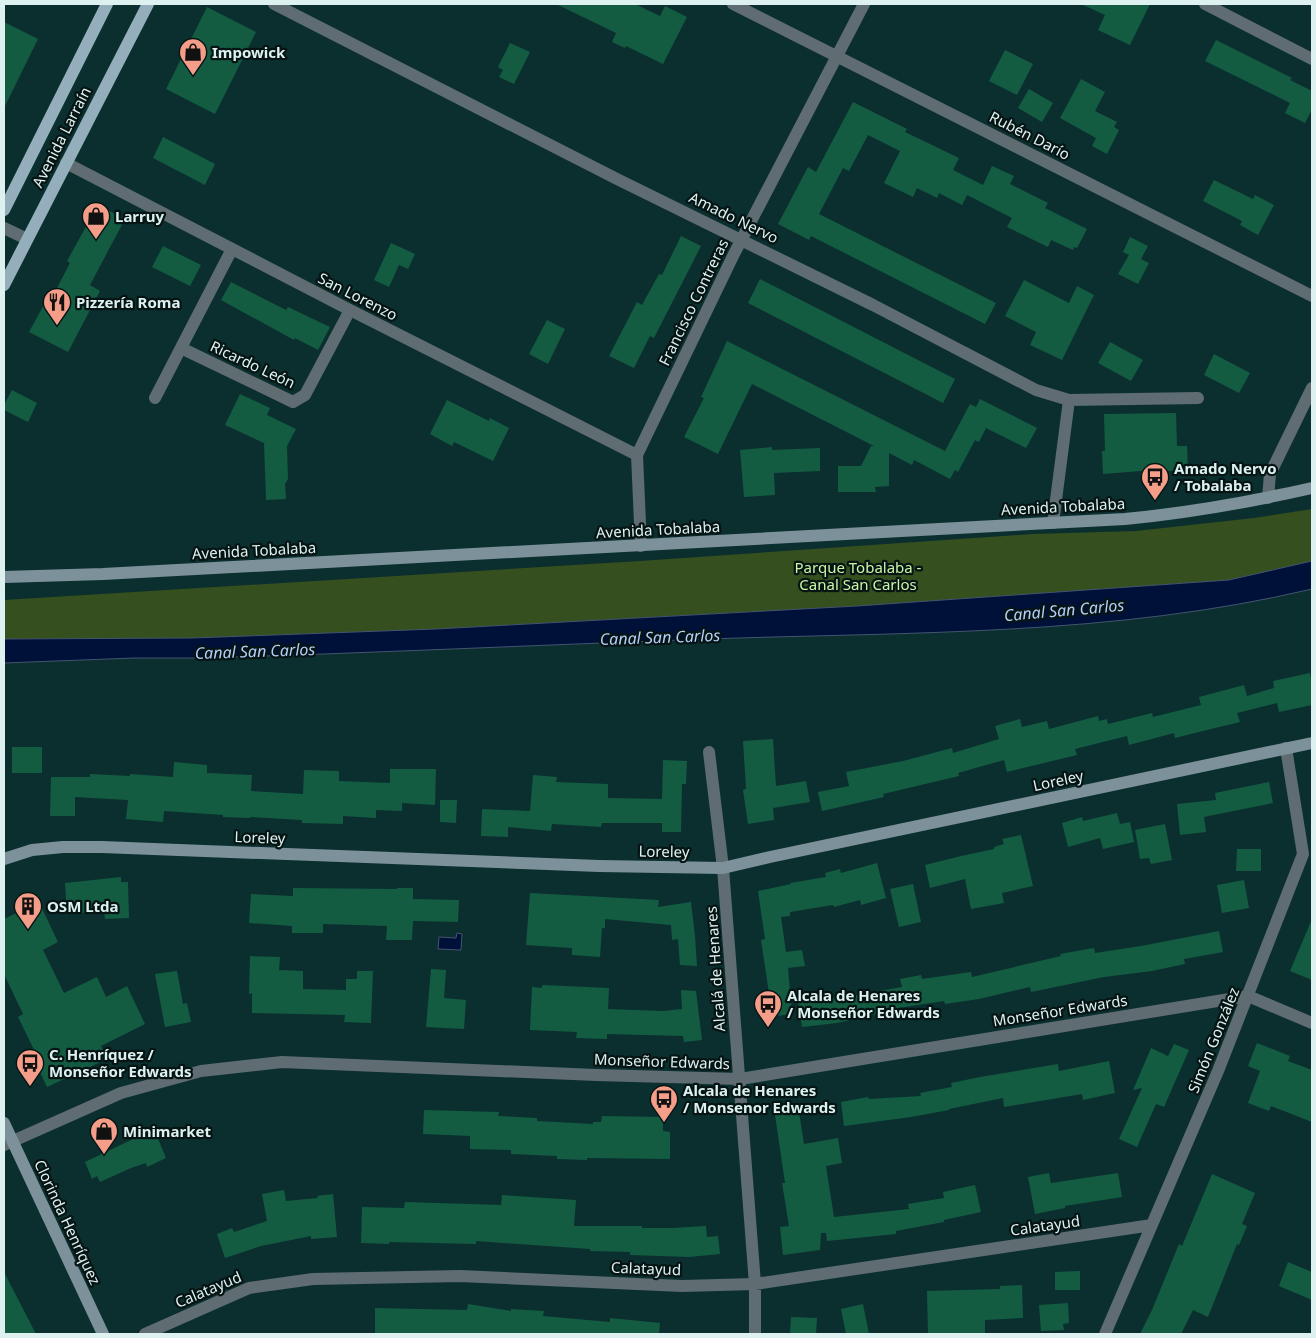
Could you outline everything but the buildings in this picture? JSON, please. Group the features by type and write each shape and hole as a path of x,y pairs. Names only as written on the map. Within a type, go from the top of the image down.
{"main road":[{"name":"Avenida Larraín","path":"4,210 107,4"},
{"name":"Avenida Larraín","path":"4,285 148,4"}],"street":[{"name":"Amado Nervo","path":"274,4 873,305 1036,390 1069,400 1198,398"},
{"name":"Rubén Darío","path":"733,4 1312,296"},
{"name":"Francisco Contreras","path":"641,546 637,455 742,239 864,4"},
{"path":"1205,4 1312,59"},
{"name":"San Lorenzo","path":"66,163 350,310 637,455"},
{"path":"4,228 28,239"},
{"path":"155,398 232,249"},
{"name":"Ricardo León","path":"181,348 293,402 305,395 350,310"},
{"path":"1268,498 1270,474 1312,388"},
{"path":"1053,524 1069,400"},
{"name":"Avenida Tobalaba","path":"4,577 102,574 1053,524 1184,513 1312,488"},
{"name":"Loreley","path":"4,859 32,850 63,847 102,847 599,866 724,868 1312,743"},
{"name":"Simón González","path":"1105,1334 1248,996 1303,854 1286,748"},
{"name":"Alcalá de Henares","path":"710,752 724,868 755,1284 756,1334"},
{"path":"1248,996 1312,1023"},
{"name":"Monseñor Edwards","path":"8,1143 121,1093 201,1071 282,1062 740,1079 1248,996"},
{"name":"Clorinda Henríquez","path":"4,1123 8,1143 103,1334"},
{"name":"Calatayud","path":"145,1334 249,1288 313,1278 460,1276 682,1286 755,1284 1152,1225"}],"green space":[{"name":"Parque Tobalaba - Canal San Carlos","path":"1312,509 1312,561 1229,580 857,606 436,629 193,638 4,639 4,600 640,561 1033,534 1136,531 1254,518"}],"water":[{"name":"Canal San Carlos","path":"1312,561 1312,589 1162,616 1087,624 935,632 267,656 134,658 4,663 4,639 193,638 436,629 857,606 1229,580"},
{"path":"457,933 462,934 461,950 438,949 439,937 456,938"}],"place":[{"name":"Impowick","path":"193,76"},
{"name":"Larruy","path":"96,240"},
{"name":"Pizzería Roma","path":"57,326"},
{"name":"Amado Nervo / Tobalaba","path":"1155,501"},
{"name":"OSM Ltda","path":"28,930"},
{"name":"Alcala de Henares / Monseñor Edwards","path":"768,1028"},
{"name":"C. Henríquez / Monseñor Edwards","path":"30,1087"},
{"name":"Alcala de Henares / Monsenor Edwards","path":"664,1123"},
{"name":"Minimarket","path":"104,1155"}]}
